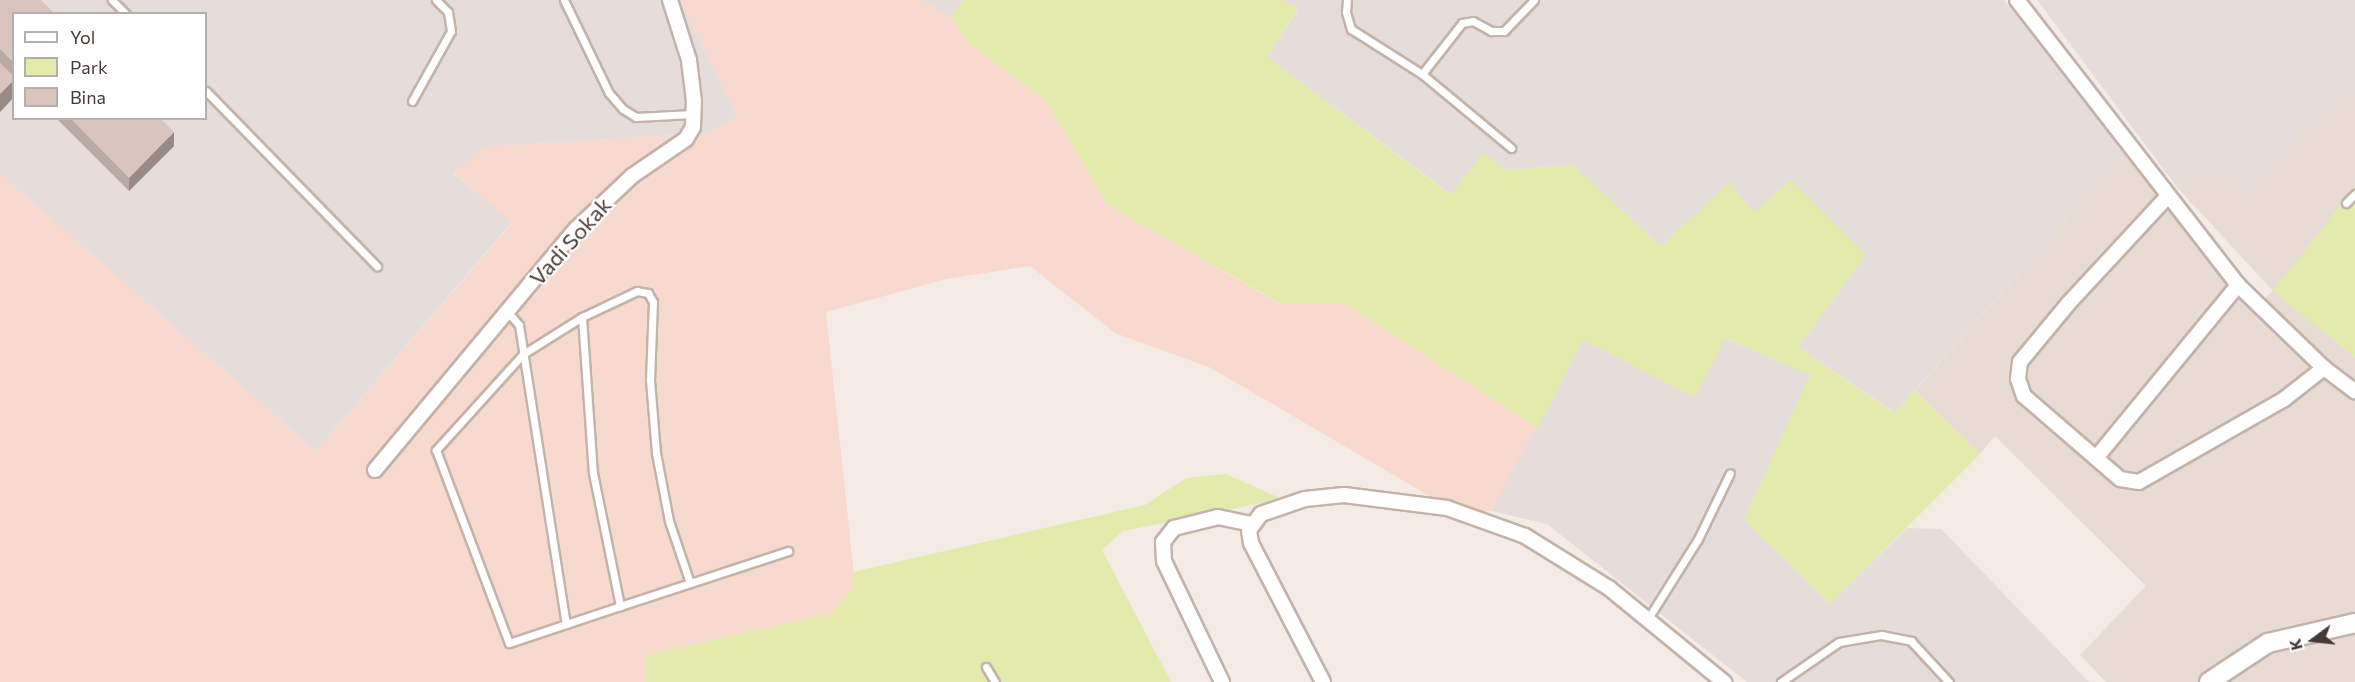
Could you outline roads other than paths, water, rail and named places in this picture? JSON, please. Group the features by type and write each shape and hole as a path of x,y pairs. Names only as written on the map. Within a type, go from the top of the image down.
{"street":[{"name":"Vadi Sokak","path":"375,470 594,210 632,176 681,145 693,127 689,60 669,0"},
{"path":"2017,0 2238,285 2324,368 2355,391"},
{"path":"2168,196 2068,304 2020,362 2018,379 2024,396 2120,479 2145,480 2283,400 2324,368"},
{"path":"2096,458 2238,285"},
{"path":"1323,682 1251,543 1252,524 1261,514 1325,496 1376,497 1447,508 1502,526 1547,547 1649,617 1724,682"},
{"path":"1222,682 1164,561 1163,542 1174,528 1218,517 1238,518 1252,524"},
{"path":"2210,682 2268,643 2355,623"}],"lane":[{"path":"112,0 124,12"},
{"path":"412,100 450,31 448,12 436,0"},
{"path":"564,0 609,93 623,109 636,117 693,114"},
{"path":"1347,0 1346,12 1351,29 1422,74 1511,148"},
{"path":"1422,74 1462,23 1473,21 1491,31 1504,31 1534,0"},
{"path":"207,92 377,266"},
{"path":"2346,203 2355,194"},
{"path":"690,583 669,521 656,453 650,380 651,297 637,291 582,317 523,354 436,450 509,643 788,551"},
{"path":"508,312 519,325 566,624"},
{"path":"582,317 593,473 620,606"},
{"path":"1649,617 1698,539 1730,473"},
{"path":"1781,682 1839,642 1881,635 1911,641 1949,682"},
{"path":"986,667 995,682"}]}
